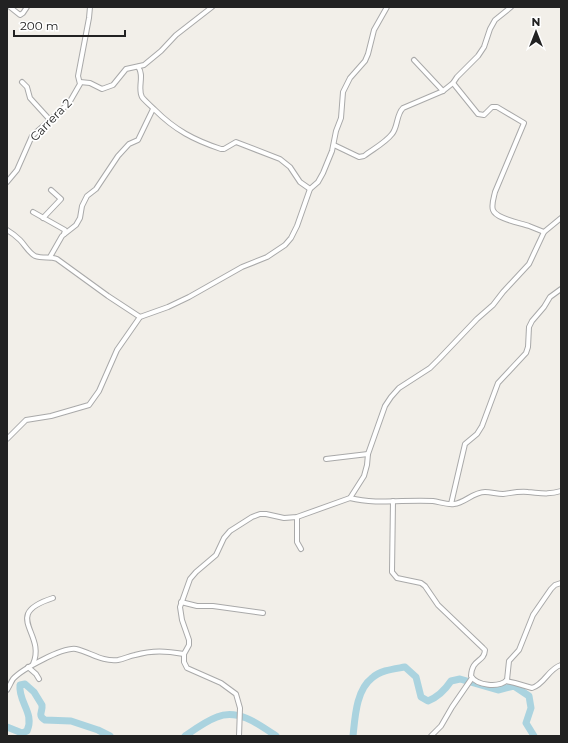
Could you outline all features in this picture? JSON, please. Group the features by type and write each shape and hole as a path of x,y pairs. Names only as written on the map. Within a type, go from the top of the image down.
{"street":[{"path":"10,7 20,15 27,7"},
{"name":"Carrera 2","path":"7,182 17,170 32,136 69,103 80,82 78,76 90,7"},
{"path":"80,82 102,89 113,85 126,69 138,67 144,64 161,51 176,34 212,7"},
{"path":"7,439 26,420 52,416 89,405 99,391 117,350 140,317 168,307 242,267 267,257 285,245 291,238 297,226 310,189 318,182 324,173 334,146 336,131 341,118 343,92 350,78 365,61 374,30 387,7"},
{"path":"334,146 359,157 364,156 392,134 399,114 403,108 443,91 453,83 478,56 484,47 490,29 496,20 511,7"},
{"path":"414,60 443,91"},
{"path":"138,67 141,71 141,94 154,109 183,133 198,141 224,149 236,142 280,159 290,167 300,182 310,189"},
{"path":"22,82 26,87 30,98 50,120"},
{"path":"453,83 481,116 492,107 497,107 524,123 496,192 493,202 493,210 496,214 504,218 531,226 544,232"},
{"path":"50,257 64,234 76,225 80,218 82,206 86,196 96,189 118,156 129,144 138,140 154,109"},
{"path":"43,218 61,199 51,190"},
{"path":"33,212 65,230 64,234"},
{"path":"350,498 364,476 368,465 368,454 385,406 391,397 399,388 430,368 440,359 476,318 493,305 506,288 529,264 544,232 561,218"},
{"path":"7,230 20,240 28,251 34,255 57,259 68,265 108,296 140,317"},
{"path":"451,504 465,444 477,434 482,426 498,383 526,353 528,347 529,327 532,321 550,297 561,289"},
{"path":"326,458 368,454"},
{"path":"240,736 240,708 236,694 221,683 187,668 184,662 184,654 189,646 190,640 180,611 181,602 190,579 216,555 224,538 236,526 260,514 284,518 297,517 350,498 369,501 433,501 451,504 462,502 478,492 502,494 529,492 545,494 560,492 561,486"},
{"path":"393,501 392,572 397,578 420,583 425,586 438,605 485,650 483,656 472,667 471,680 468,686 452,707 441,726 431,736"},
{"path":"297,517 297,542 301,549"},
{"path":"506,681 509,660 519,650 533,615 551,589 555,585 561,583"},
{"path":"33,664 36,659 36,652 26,622 27,611 41,601 53,598"},
{"path":"181,602 197,606 212,606 263,613"},
{"path":"7,690 13,679 28,667 69,649 112,660 119,660 136,654 159,651 184,654"},
{"path":"471,680 493,685 502,684 506,681 515,682 532,688 543,682 552,670 561,665"},
{"path":"28,667 39,679"}],"waterway":[{"path":"353,736 359,697 367,683 379,673 405,667 416,677 421,697 428,701 441,693 451,681 460,679 498,690 514,686 529,696 531,708 526,723 534,736"},
{"path":"7,727 22,733 27,731 29,725 28,713 20,691 20,685 25,684 34,692 42,705 41,717 45,720 71,721 98,730 110,736"},
{"path":"185,736 201,725 217,717 225,715 241,716 256,723 276,736"}]}
